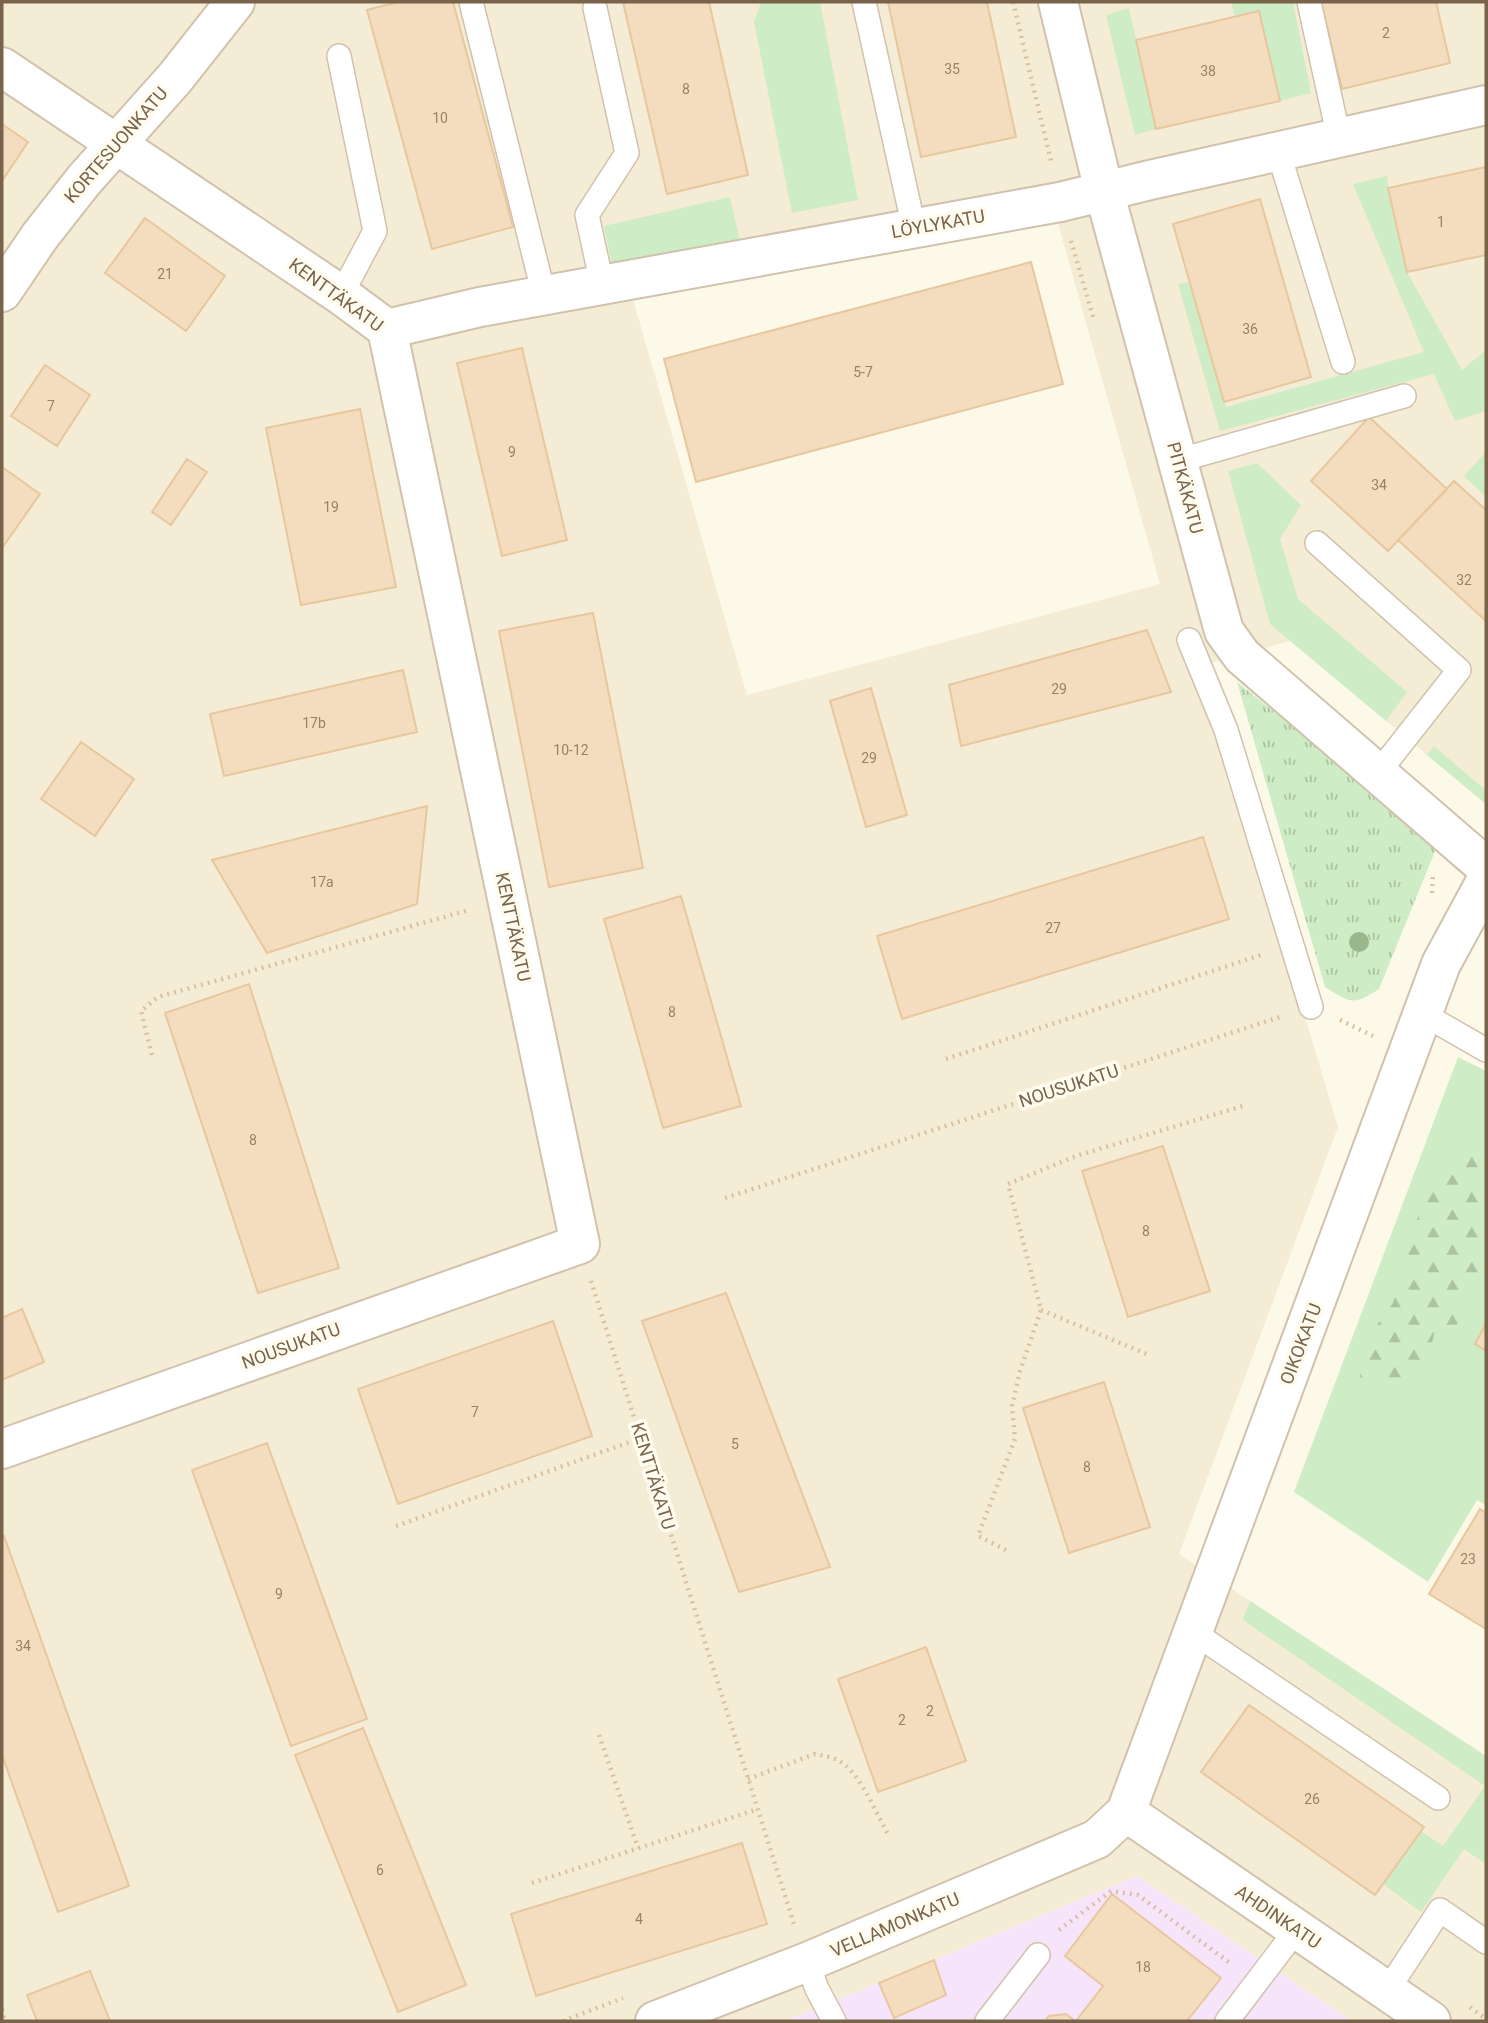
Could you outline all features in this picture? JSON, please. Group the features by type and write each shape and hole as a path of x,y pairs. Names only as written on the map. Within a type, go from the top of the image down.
{"street":[{"name":"KORTESUONKATU","path":"2,292 40,236 84,180 175,78 235,2"},
{"name":"PITKÄKATU","path":"1063,3 1104,191 1224,631 1242,656 1486,867"},
{"name":"KENTTÄKATU","path":"2,67 341,295 387,329 580,1244"},
{"name":"LÖYLYKATU","path":"387,329 481,307 602,284 1060,202 1486,105"},
{"name":"OIKOKATU","path":"1126,1812 1441,964 1486,881"},
{"name":"NOUSUKATU","path":"2,1449 580,1244"},
{"name":"AHDINKATU","path":"1126,1812 1431,2021"},
{"name":"VELLAMONKATU","path":"641,2009 807,1962 1097,1839 1126,1812"}],"lane":[{"path":"471,2 544,295"},
{"path":"864,2 914,228"},
{"path":"1309,2 1339,138"},
{"path":"595,8 626,153 587,215 602,284"},
{"path":"339,56 375,231 341,295"},
{"path":"1278,151 1343,362"},
{"path":"1177,461 1404,396"},
{"path":"1317,543 1459,670 1378,773"},
{"path":"1189,640 1226,730 1311,1007"},
{"path":"1423,1014 1486,1050"},
{"path":"1193,1632 1438,1798"},
{"path":"1387,1991 1440,1910 1486,1942"},
{"path":"1227,2021 1297,1929"},
{"path":"987,2021 1038,1955"},
{"path":"807,1962 817,1989 834,2021"}],"path":[{"path":"1428,904 1433,892 1433,871 1455,840"},
{"path":"152,1055 141,1012 158,997 507,899"},
{"path":"946,1059 1292,945"},
{"path":"1311,1007 1410,1052"},
{"name":"NOUSUKATU","path":"725,1198 1311,1007"},
{"path":"1006,1550 978,1536 1016,1438 1012,1406 1020,1371 1041,1310 1008,1184 1076,1156 1244,1106"},
{"name":"KENTTÄKATU","path":"580,1244 807,1962"},
{"path":"1041,1310 1149,1355"},
{"path":"396,1527 641,1438"},
{"path":"599,1735 638,1848"},
{"path":"748,1779 815,1754 827,1756 845,1765 859,1782 889,1836"},
{"path":"532,1883 758,1809"},
{"path":"1059,1930 1111,1891 1138,1895 1256,1982"},
{"path":"2,2009 5,2021"},
{"path":"563,2021 641,2009"}],"shaded area":[{"path":"2,2 1486,2 1486,804 1290,641 1200,666 1338,1127 1179,1554 1486,1756 1486,2021 1351,2021 1137,1876 786,2021 2,2021","holes":["1055,213 1160,584 747,695 630,289"]},
{"path":"1137,1876 1351,2021 786,2021"}],"green space":[{"path":"761,2 820,2 858,200 792,213 754,22"},
{"path":"1231,2 1293,2 1311,93 1280,101 1259,11 1235,16"},
{"path":"1129,8 1156,129 1135,135 1106,15"},
{"path":"1387,176 1407,272 1462,370 1486,350 1486,411 1455,421 1434,374 1220,431 1178,284 1189,282 1226,407 1424,352 1353,184"},
{"path":"730,197 741,246 613,270 604,226"},
{"path":"1486,452 1486,497 1464,476"},
{"path":"1257,463 1301,505 1280,539 1298,599 1407,692 1386,721 1270,624 1228,471"},
{"path":"1237,682 1438,844 1379,989 1363,998 1346,999 1325,987"},
{"path":"1434,746 1483,788 1486,786 1486,804 1427,755"},
{"path":"1458,1057 1486,1071 1486,1505 1477,1500 1428,1582 1294,1492"},
{"path":"1485,1149 1486,1254 1457,1325 1434,1334 1426,1372 1382,1384 1358,1385 1368,1337 1393,1303 1412,1232 1434,1177"},
{"path":"1250,1601 1486,1756 1486,1864 1464,1849 1421,1912 1383,1884 1421,1831 1443,1846 1485,1786 1243,1620"}],"building":[{"path":"398,2 453,2 513,227 432,249 367,10"},
{"path":"623,2 709,2 748,175 667,194"},
{"path":"888,2 987,2 1016,137 921,157"},
{"path":"1321,2 1436,2 1450,63 1342,89"},
{"path":"1259,11 1280,101 1156,129 1136,40"},
{"path":"2,124 28,142 2,181"},
{"path":"1486,167 1486,255 1407,272 1388,188"},
{"path":"1260,199 1311,377 1224,402 1173,224"},
{"path":"145,218 225,276 186,331 105,273"},
{"path":"1031,262 1063,384 696,482 664,359"},
{"path":"522,348 567,540 502,556 457,363"},
{"path":"45,365 90,395 57,446 11,416"},
{"path":"360,409 396,587 301,605 266,428"},
{"path":"1369,417 1447,489 1388,551 1311,481"},
{"path":"187,459 207,472 171,525 152,512"},
{"path":"2,467 40,494 2,548"},
{"path":"1454,481 1486,510 1486,621 1398,540"},
{"path":"593,613 643,868 549,887 499,631"},
{"path":"1147,630 1171,692 961,746 949,685"},
{"path":"403,670 417,732 224,776 210,714"},
{"path":"871,688 907,815 866,827 830,701"},
{"path":"81,742 134,779 95,836 41,799"},
{"path":"427,806 417,904 267,953 212,860"},
{"path":"1203,837 1229,919 902,1019 877,936"},
{"path":"681,896 741,1106 663,1128 604,919"},
{"path":"249,984 339,1268 258,1293 165,1013"},
{"path":"1163,1146 1210,1291 1128,1317 1082,1171"},
{"path":"726,1293 830,1567 739,1592 642,1321"},
{"path":"22,1309 44,1362 2,1380 2,1318"},
{"path":"553,1321 592,1436 398,1504 358,1389"},
{"path":"1486,1324 1486,1351 1475,1344"},
{"path":"1104,1382 1150,1527 1069,1553 1023,1408"},
{"path":"267,1443 367,1719 291,1746 192,1470"},
{"path":"1480,1509 1486,1513 1486,1629 1429,1594"},
{"path":"4,1536 129,1886 58,1912 2,1755"},
{"path":"926,1647 966,1761 878,1792 838,1679"},
{"path":"1249,1705 1424,1827 1375,1895 1201,1772"},
{"path":"363,1728 466,1985 398,2012 295,1755"},
{"path":"742,1843 767,1924 536,1996 511,1914"},
{"path":"1112,1894 1221,1978 1187,2021 1076,2021 1103,1986 1065,1956"},
{"path":"934,1960 946,1995 894,2018 879,1983"},
{"path":"90,1971 110,2021 37,2021 27,1995"},
{"path":"1066,2014 1075,2021 1045,2021 1049,2016"}]}
